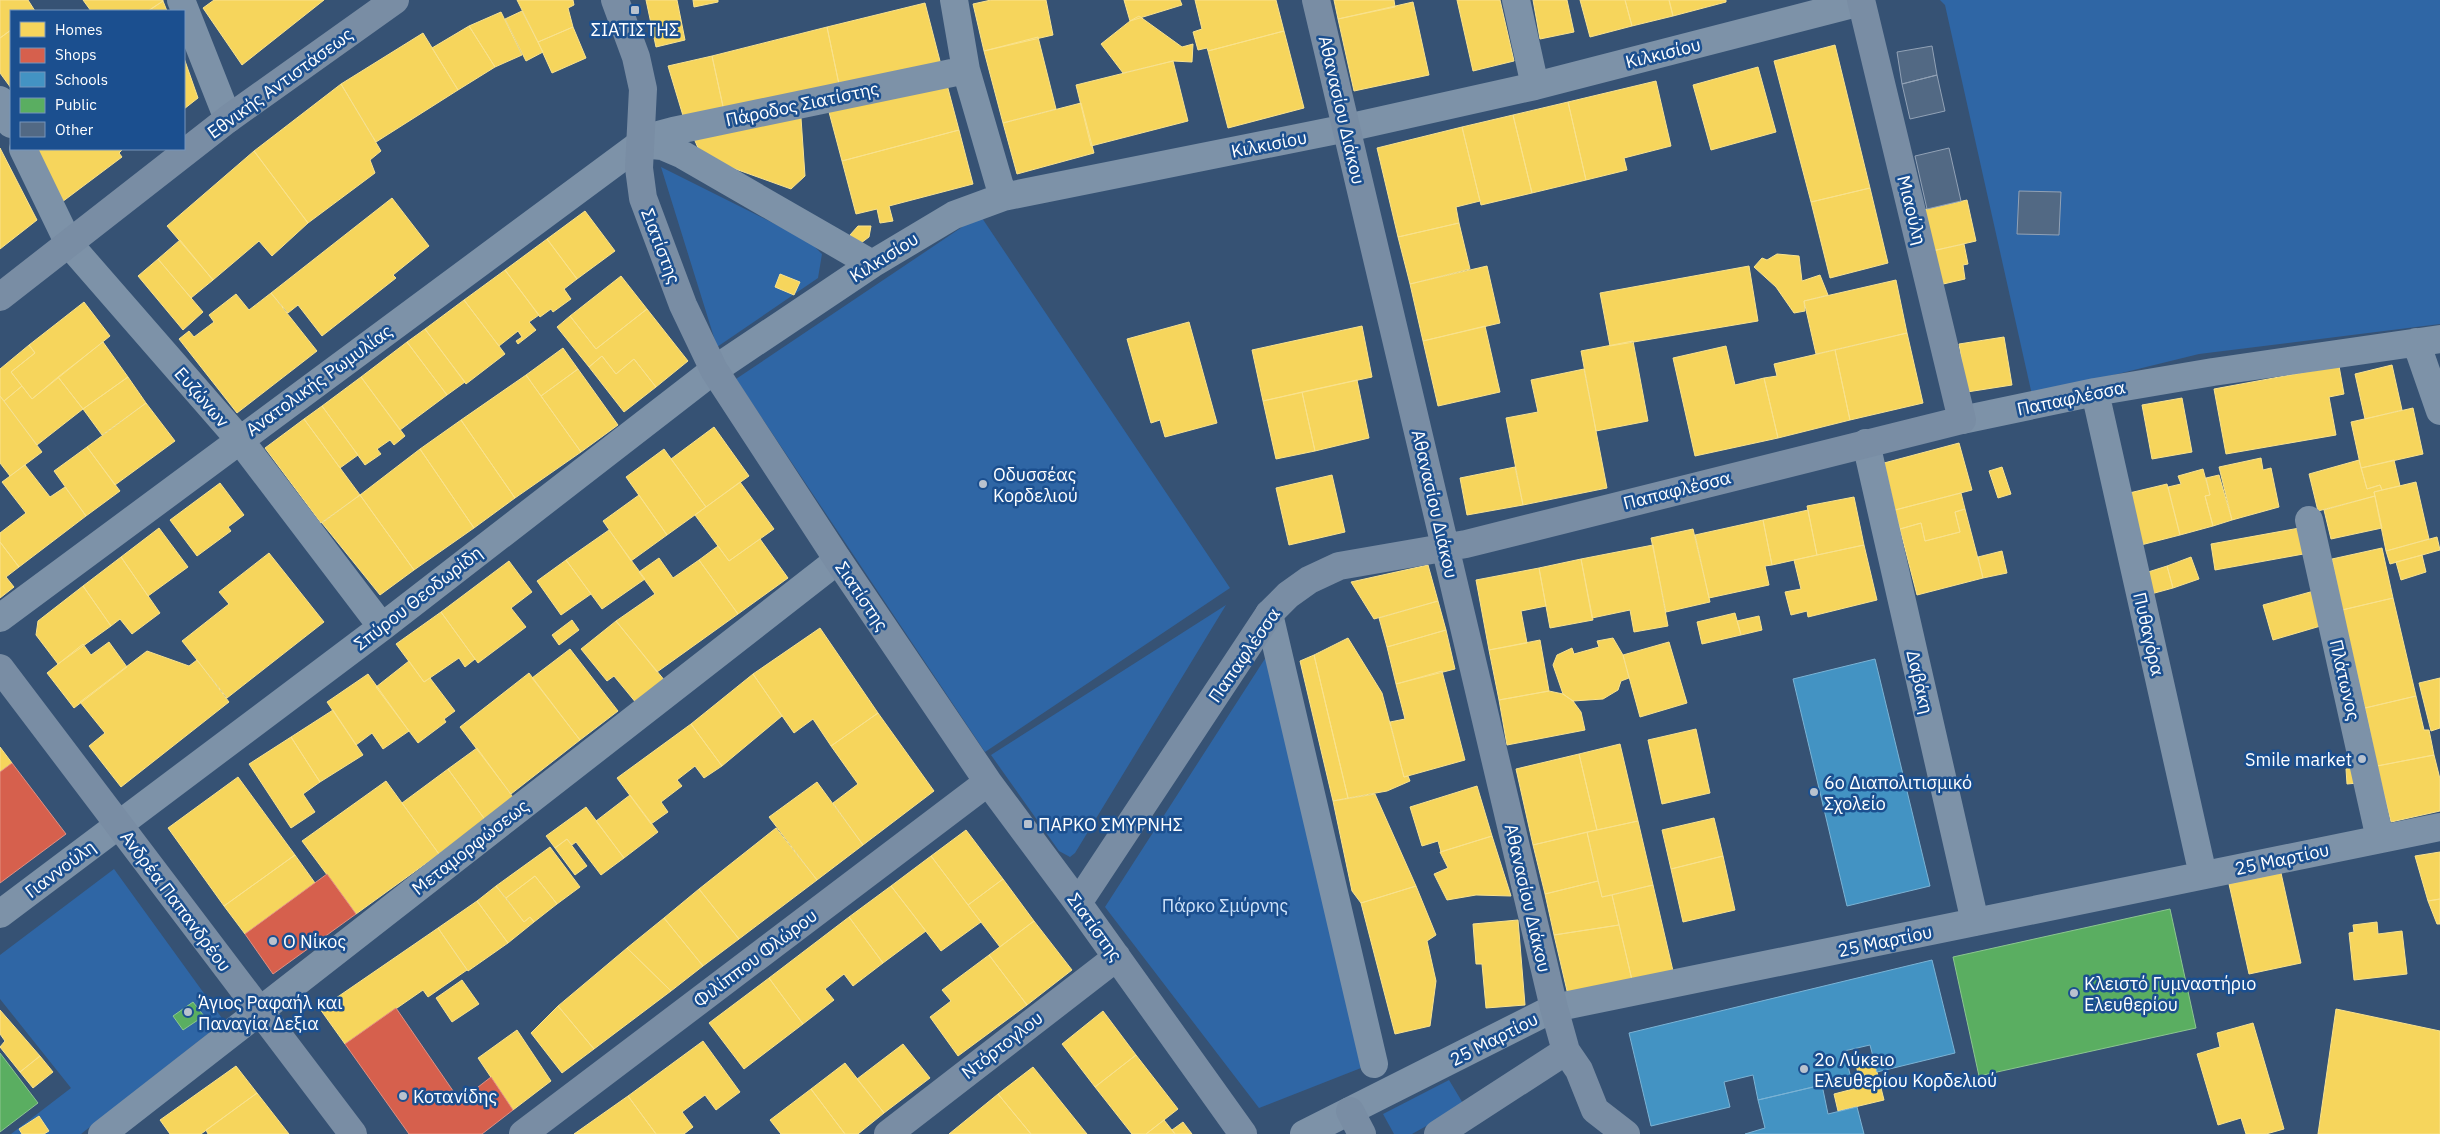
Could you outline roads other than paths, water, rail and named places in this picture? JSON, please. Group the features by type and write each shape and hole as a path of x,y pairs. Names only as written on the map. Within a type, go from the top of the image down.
{"street":[{"name":"Εθνικής Αντιστάσεως","path":"0,297 228,118 395,0"},
{"name":"Σιατίστης","path":"615,0 640,71 644,102 640,144 640,182 647,212 688,317 714,370 838,560 988,782 1078,903 1243,1134"},
{"path":"954,0 966,70 1003,197"},
{"name":"Αθανασίου Διάκου","path":"1316,0 1554,1008 1566,1051 1578,1070 1599,1122"},
{"path":"1516,0 1535,86"},
{"name":"Κιλκισίου","path":"714,370 872,264 954,215 1003,197 1347,128 1535,86 1861,1"},
{"name":"Μιαούλη","path":"1861,1 1962,420"},
{"path":"185,10 228,118"},
{"name":"Πάροδος Σιατίστης","path":"640,144 673,131 966,70"},
{"path":"0,100 10,122"},
{"path":"640,144 662,146 683,154 872,264"},
{"name":"Ανατολικής Ρωμυλίας","path":"0,618 238,439 640,144"},
{"name":"Ευζώνων","path":"23,150 69,244 238,439 382,627"},
{"path":"2428,341 2440,410"},
{"name":"Παπαφλέσσα","path":"1078,903 1269,614 1288,595 1310,580 1339,566 1446,547 1962,420 2094,392 2213,372 2428,341"},
{"name":"Σπύρου Θεοδωρίδη","path":"119,824 382,627 714,370"},
{"name":"Πυθαγόρα","path":"2094,392 2203,875"},
{"name":"Δαβάκη","path":"1866,443 1975,922"},
{"name":"Πλάτωνος","path":"2309,520 2380,839"},
{"name":"Μεταμορφώσεως","path":"102,1134 838,560"},
{"path":"1269,614 1374,1064"},
{"name":"Ανδρέα Παπανδρέου","path":"0,668 353,1134"},
{"name":"Φιλίππου Φλώρου","path":"523,1134 988,782"},
{"name":"Γιαννούλη","path":"0,914 119,824"},
{"name":"25 Μαρτίου","path":"1304,1134 1356,1123 1554,1008 2440,827"},
{"name":"Ντόρτογλου","path":"888,1134 1117,957"},
{"path":"1438,1134 1566,1051"},
{"path":"1599,1122 1626,1134"}],"place":[{"name":"ΣΙΑΤΙΣΤΗΣ","path":"635,10"},
{"name":"Οδυσσέας Κορδελιού","path":"983,484"},
{"name":"Smile market","path":"2362,759"},
{"name":"6ο Διαπολιτισμικό Σχολείο","path":"1814,792"},
{"name":"ΠΑΡΚΟ ΣΜΥΡΝΗΣ","path":"1028,824"},
{"name":"Ο Νίκος","path":"273,941"},
{"name":"Κλειστό Γυμναστήριο Ελευθερίου","path":"2074,993"},
{"name":"Άγιος Ραφαήλ και Παναγία Δεξια","path":"188,1012"},
{"name":"2ο Λύκειο Ελευθερίου Κορδελιού","path":"1804,1069"},
{"name":"Κοτανίδης","path":"403,1096"}],"park label":[{"name":"Πάρκο Σμύρνης","path":"1225,905"}]}
